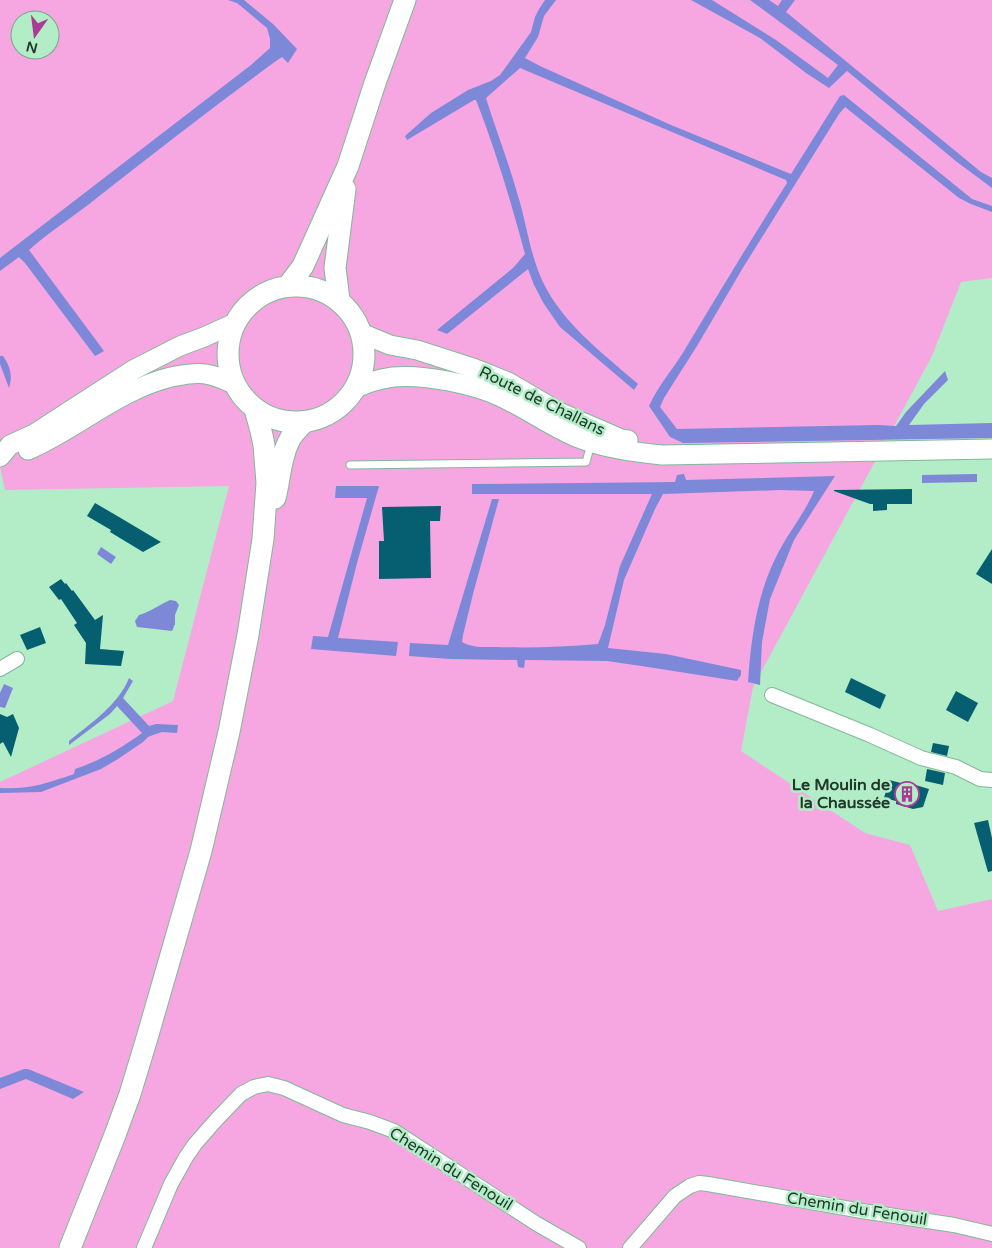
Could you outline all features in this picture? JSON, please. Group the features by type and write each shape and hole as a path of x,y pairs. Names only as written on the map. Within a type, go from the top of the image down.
{"main road":[{"path":"288,286 304,266 348,166 405,0"},
{"path":"339,300 335,268 348,166"},
{"path":"288,286 306,286 323,291 339,300 353,315 361,333 365,351 363,370 356,388 347,401 320,419 304,422 286,422 270,418 255,409 243,398 234,384 229,369 227,353 229,337 235,322 244,309 256,298 271,290 288,286"},
{"path":"64,422 133,370 180,346 235,322"},
{"name":"Route de Challans","path":"361,333 390,345 446,358 508,382 561,413 621,439 695,455"},
{"path":"0,458 10,445 137,388 163,379 187,374 206,374 234,384"},
{"name":"Route de Challans","path":"356,388 369,382 394,377 427,378 466,384 500,396 576,436 629,452 695,455 992,449"},
{"path":"70,1248 130,1094 201,851 231,723 248,635 263,539 267,483 264,445 255,409"},
{"path":"263,539 279,484 284,454 289,440 304,422"}],"street":[{"path":"0,669 17,659"},
{"path":"772,695 921,758 956,767 980,779 992,780"},
{"name":"Chemin du Fenouil","path":"144,1248 171,1184 195,1144 241,1094 254,1087 268,1084 284,1088 343,1115 370,1122 394,1132 537,1224 579,1248"},
{"name":"Chemin du Fenouil","path":"630,1248 674,1196 682,1190 699,1183 954,1225 992,1234"}],"lane":[{"path":"350,465 586,462 592,442"}],"shaded area":[{"path":"0,0 992,0 992,278 961,282 932,356 753,687 741,751 865,833 910,845 938,911 992,899 992,1248 0,1248 0,782 173,701 229,486 5,490 0,466"}],"water":[{"path":"228,0 244,0 273,24 297,49 288,63 282,57 276,61 29,250 104,351 95,356 25,263 19,257 0,271 0,258 251,65 270,48 267,28 237,3"},
{"path":"545,0 556,0 544,16 538,37 525,58 540,66 671,125 791,174 840,96 844,95 972,199 992,206 992,212 959,198 845,107 744,266 664,398 660,407 677,429 896,426 906,412 945,371 948,380 924,404 909,425 992,423 992,438 683,443 670,437 649,406 787,183 786,180 520,68 486,98 514,184 533,255 541,277 555,302 576,328 638,384 634,390 560,327 544,304 528,269 447,334 437,330 513,268 525,254 503,177 476,100 407,140 405,136 431,113 468,90 491,81 500,75 531,32 535,17"},
{"path":"691,0 712,0 776,40 828,78 838,65 750,0 769,0 778,6 782,0 795,0 786,12 981,172 992,178 992,188 957,162 847,71 829,88 760,38"},
{"path":"0,356 3,356 10,371 9,388 0,364"},
{"path":"684,474 686,480 835,476 794,540 770,599 762,642 760,685 748,682 753,633 764,585 777,555 814,491 781,490 663,494 624,580 608,648 666,654 741,670 741,675 737,681 607,661 525,660 524,668 518,667 517,660 409,656 410,643 448,645 492,499 499,499 462,642 483,647 547,647 598,644 605,625 620,566 652,494 472,494 472,484 675,482 677,475"},
{"path":"977,474 977,482 922,483 922,475"},
{"path":"336,486 379,486 338,638 398,642 396,656 311,649 313,636 328,637 367,498 335,498"},
{"path":"101,547 116,557 111,564 97,554"},
{"path":"170,600 176,601 179,605 172,631 137,627 135,621 139,615"},
{"path":"129,678 133,681 123,698 149,726 156,724 178,725 177,733 162,732 148,737 101,769 41,792 0,793 0,788 28,787 74,774 75,769 110,754 142,733 117,706 110,714 69,745 69,741 111,705"},
{"path":"4,684 13,688 5,708 0,707 0,693"},
{"path":"24,1069 84,1092 73,1099 26,1079 0,1089 0,1078"}],"building":[{"path":"912,489 912,504 887,504 887,510 873,511 873,504 834,491 834,490"},
{"path":"95,503 161,542 143,552 87,516"},
{"path":"441,506 440,521 430,521 431,578 379,579 379,541 384,541 382,507"},
{"path":"992,549 992,584 976,574"},
{"path":"61,579 73,590 95,620 103,615 100,649 124,651 121,666 85,664 86,643 74,625 77,623 61,599 59,600 49,587"},
{"path":"40,627 46,643 27,650 20,635"},
{"path":"851,678 886,695 880,709 845,692"},
{"path":"956,691 978,703 968,722 946,710"},
{"path":"0,714 7,717 13,714 19,728 11,757 3,742 0,744"},
{"path":"933,743 949,746 947,756 931,752"},
{"path":"927,769 945,773 943,785 925,781"},
{"name":"Le Moulin de la Chaussée","path":"889,780 929,789 923,807 913,809 884,798"},
{"path":"988,820 992,838 992,871 988,872 974,823"}],"place":[{"name":"Le Moulin de la Chaussée","path":"907,794"}]}
